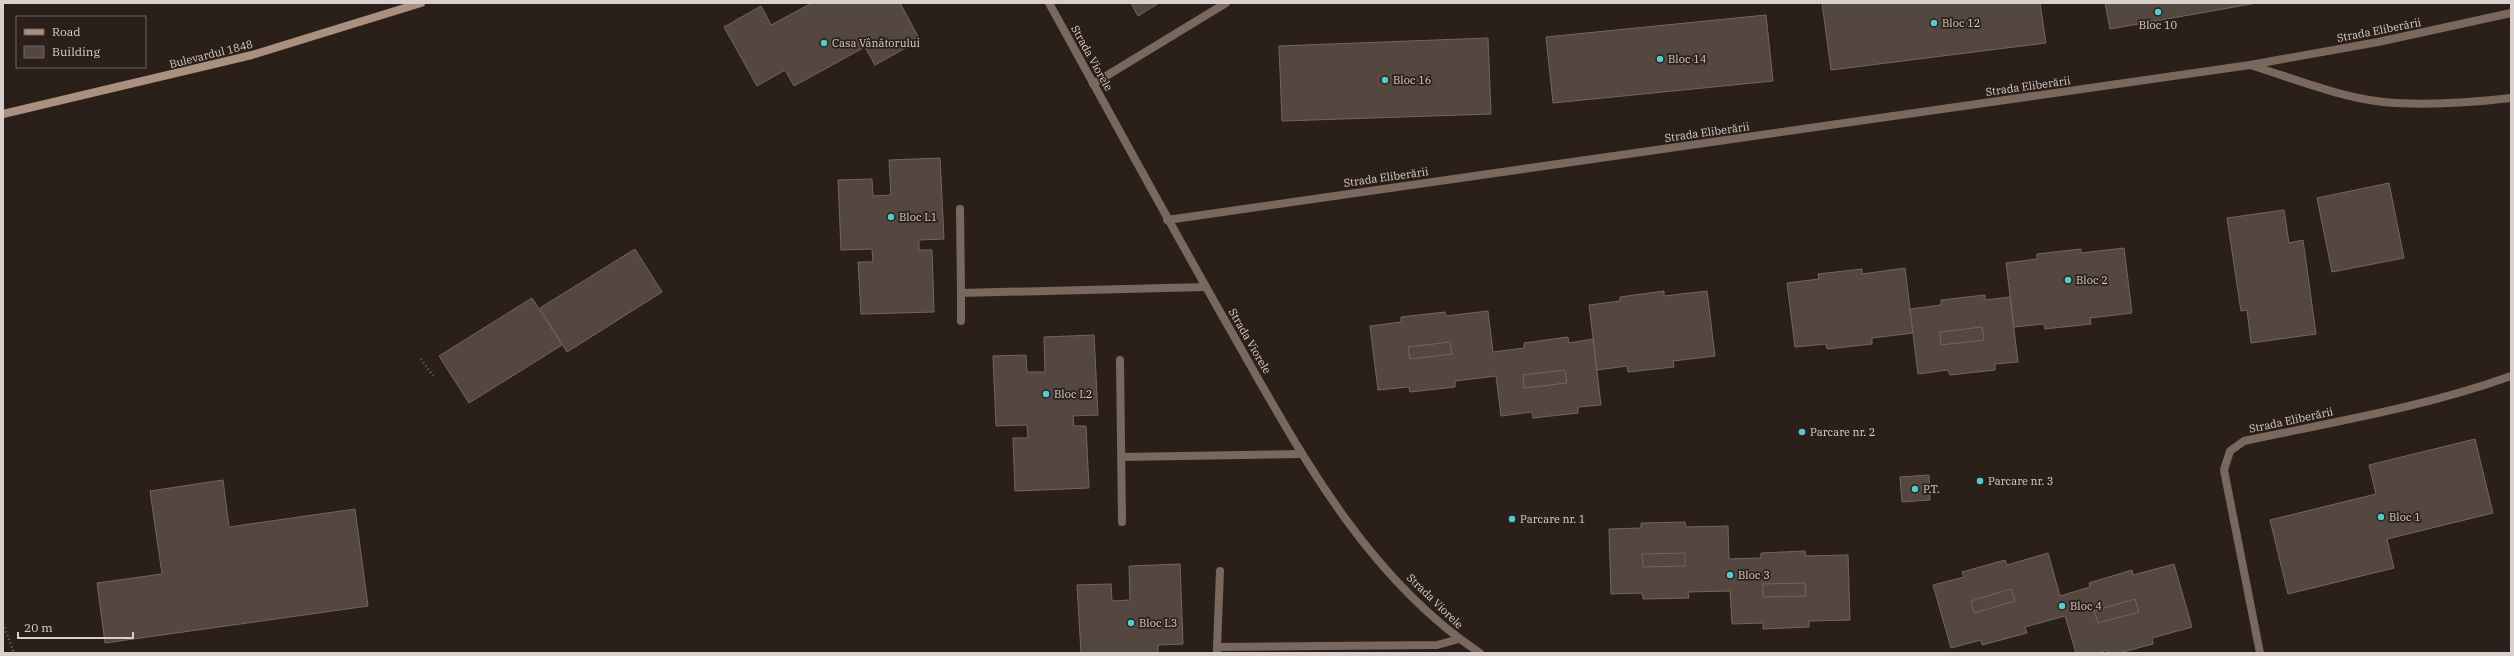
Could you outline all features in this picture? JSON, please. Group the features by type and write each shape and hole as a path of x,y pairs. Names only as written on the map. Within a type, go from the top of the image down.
{"street":[{"name":"Bulevardul 1848","path":"3,114 252,55 421,3"},
{"name":"Strada Viorele","path":"1049,3 1167,220 1301,454 1323,489 1362,540 1408,592 1459,639 1480,653"},
{"path":"1093,84 1226,3"},
{"name":"Strada Eliberării","path":"1167,220 2250,65 2378,42 2511,13"},
{"name":"Strada Eliberării","path":"2250,65 2334,91 2382,102 2438,105 2511,98"},
{"path":"960,209 961,321"},
{"path":"960,293 1206,287"},
{"path":"1120,360 1122,522"},
{"name":"Strada Eliberării","path":"2260,653 2224,470 2230,451 2244,441 2389,411 2482,386 2511,376"},
{"path":"1122,457 1301,454"},
{"path":"1220,571 1217,650 1437,645 1459,639"}],"path":[{"path":"421,359 433,376"},
{"path":"3,624 14,653"}],"building":[{"name":"Casa Vânătorului","path":"812,3 900,3 920,40 875,65 865,47 794,86 785,70 757,86 724,27 761,6 771,25"},
{"path":"1131,3 1159,3 1138,16"},
{"name":"Bloc 12","path":"1822,3 2040,3 2046,43 1831,70"},
{"name":"Bloc 10","path":"2105,3 2257,3 2110,29"},
{"name":"Bloc 14","path":"1766,15 1773,81 1553,103 1546,37"},
{"name":"Bloc 16","path":"1488,38 1491,114 1282,121 1279,46"},
{"name":"Bloc L1","path":"940,158 944,239 919,240 919,250 932,250 934,312 861,314 858,262 873,262 872,249 841,250 838,180 872,179 873,196 891,195 889,160"},
{"path":"2389,183 2404,258 2332,272 2317,198"},
{"path":"2284,210 2289,243 2303,240 2316,334 2251,343 2247,310 2241,311 2227,218"},
{"name":"Bloc 2","path":"2124,248 2132,313 2090,318 2091,324 2045,329 2044,324 2014,327 2006,263 2037,259 2037,254 2081,249 2081,253"},
{"path":"635,249 662,292 567,352 540,308"},
{"path":"1905,268 1913,333 1872,338 1872,344 1827,349 1826,344 1795,347 1787,283 1819,279 1818,274 1862,269 1862,274"},
{"path":"1664,291 1664,296 1707,291 1715,356 1673,361 1674,367 1628,372 1627,366 1597,370 1589,305 1620,301 1620,297"},
{"path":"1985,295 1985,300 2010,297 2018,362 1995,364 1995,370 1950,375 1948,370 1918,374 1910,309 1941,305 1941,300"},
{"path":"532,298 562,345 469,403 439,356"},
{"path":"1488,311 1493,352 1524,348 1524,343 1568,337 1569,343 1593,339 1601,405 1578,407 1578,413 1533,418 1532,412 1501,416 1496,376 1455,381 1455,387 1410,392 1409,387 1378,390 1370,326 1401,322 1401,317 1445,312 1446,316"},
{"path":"1982,327 1984,340 1941,345 1940,332"},
{"name":"Bloc L2","path":"1094,335 1098,415 1073,416 1074,426 1086,426 1089,488 1015,491 1013,438 1028,438 1027,425 996,426 993,356 1026,355 1027,372 1045,372 1044,337"},
{"path":"1450,342 1452,354 1410,359 1408,347"},
{"path":"1565,370 1567,383 1524,388 1523,375"},
{"name":"Bloc 1","path":"2475,439 2493,513 2387,539 2394,568 2288,594 2270,520 2376,494 2369,465"},
{"name":"P.T.","path":"1929,475 1930,500 1902,502 1900,477"},
{"path":"223,480 229,527 355,509 368,606 105,643 97,583 162,574 150,491"},
{"name":"Bloc 3","path":"1685,522 1686,527 1728,526 1729,559 1761,558 1761,553 1805,551 1806,556 1848,555 1850,620 1809,621 1809,627 1763,629 1763,623 1732,624 1730,591 1688,592 1689,598 1643,599 1642,593 1611,594 1609,529 1641,528 1641,523"},
{"path":"1685,553 1685,566 1643,567 1642,554"},
{"name":"Bloc 4","path":"2048,553 2060,596 2090,587 2089,583 2132,570 2133,575 2174,564 2192,627 2152,638 2153,644 2119,653 2108,653 2107,650 2097,653 2076,653 2065,616 2025,627 2027,633 1982,645 1981,640 1951,648 1933,585 1964,577 1962,572 2005,560 2007,565"},
{"name":"Bloc L3","path":"1180,564 1183,644 1158,645 1158,653 1081,653 1077,585 1111,584 1112,601 1130,600 1129,566"},
{"path":"1805,583 1806,596 1763,597 1763,584"},
{"path":"2011,589 2015,601 1974,613 1971,601"},
{"path":"2135,599 2139,612 2098,623 2094,611"}],"place":[{"name":"Bloc 10","path":"2158,12"},
{"name":"Bloc 12","path":"1934,23"},
{"name":"Casa Vânătorului","path":"824,43"},
{"name":"Bloc 14","path":"1660,59"},
{"name":"Bloc 16","path":"1385,80"},
{"name":"Bloc L1","path":"891,217"},
{"name":"Bloc 2","path":"2068,280"},
{"name":"Bloc L2","path":"1046,394"},
{"name":"Parcare nr. 2","path":"1802,432"},
{"name":"Parcare nr. 3","path":"1980,481"},
{"name":"P.T.","path":"1915,489"},
{"name":"Bloc 1","path":"2381,517"},
{"name":"Parcare nr. 1","path":"1512,519"},
{"name":"Bloc 3","path":"1730,575"},
{"name":"Bloc 4","path":"2062,606"},
{"name":"Bloc L3","path":"1131,623"}]}
